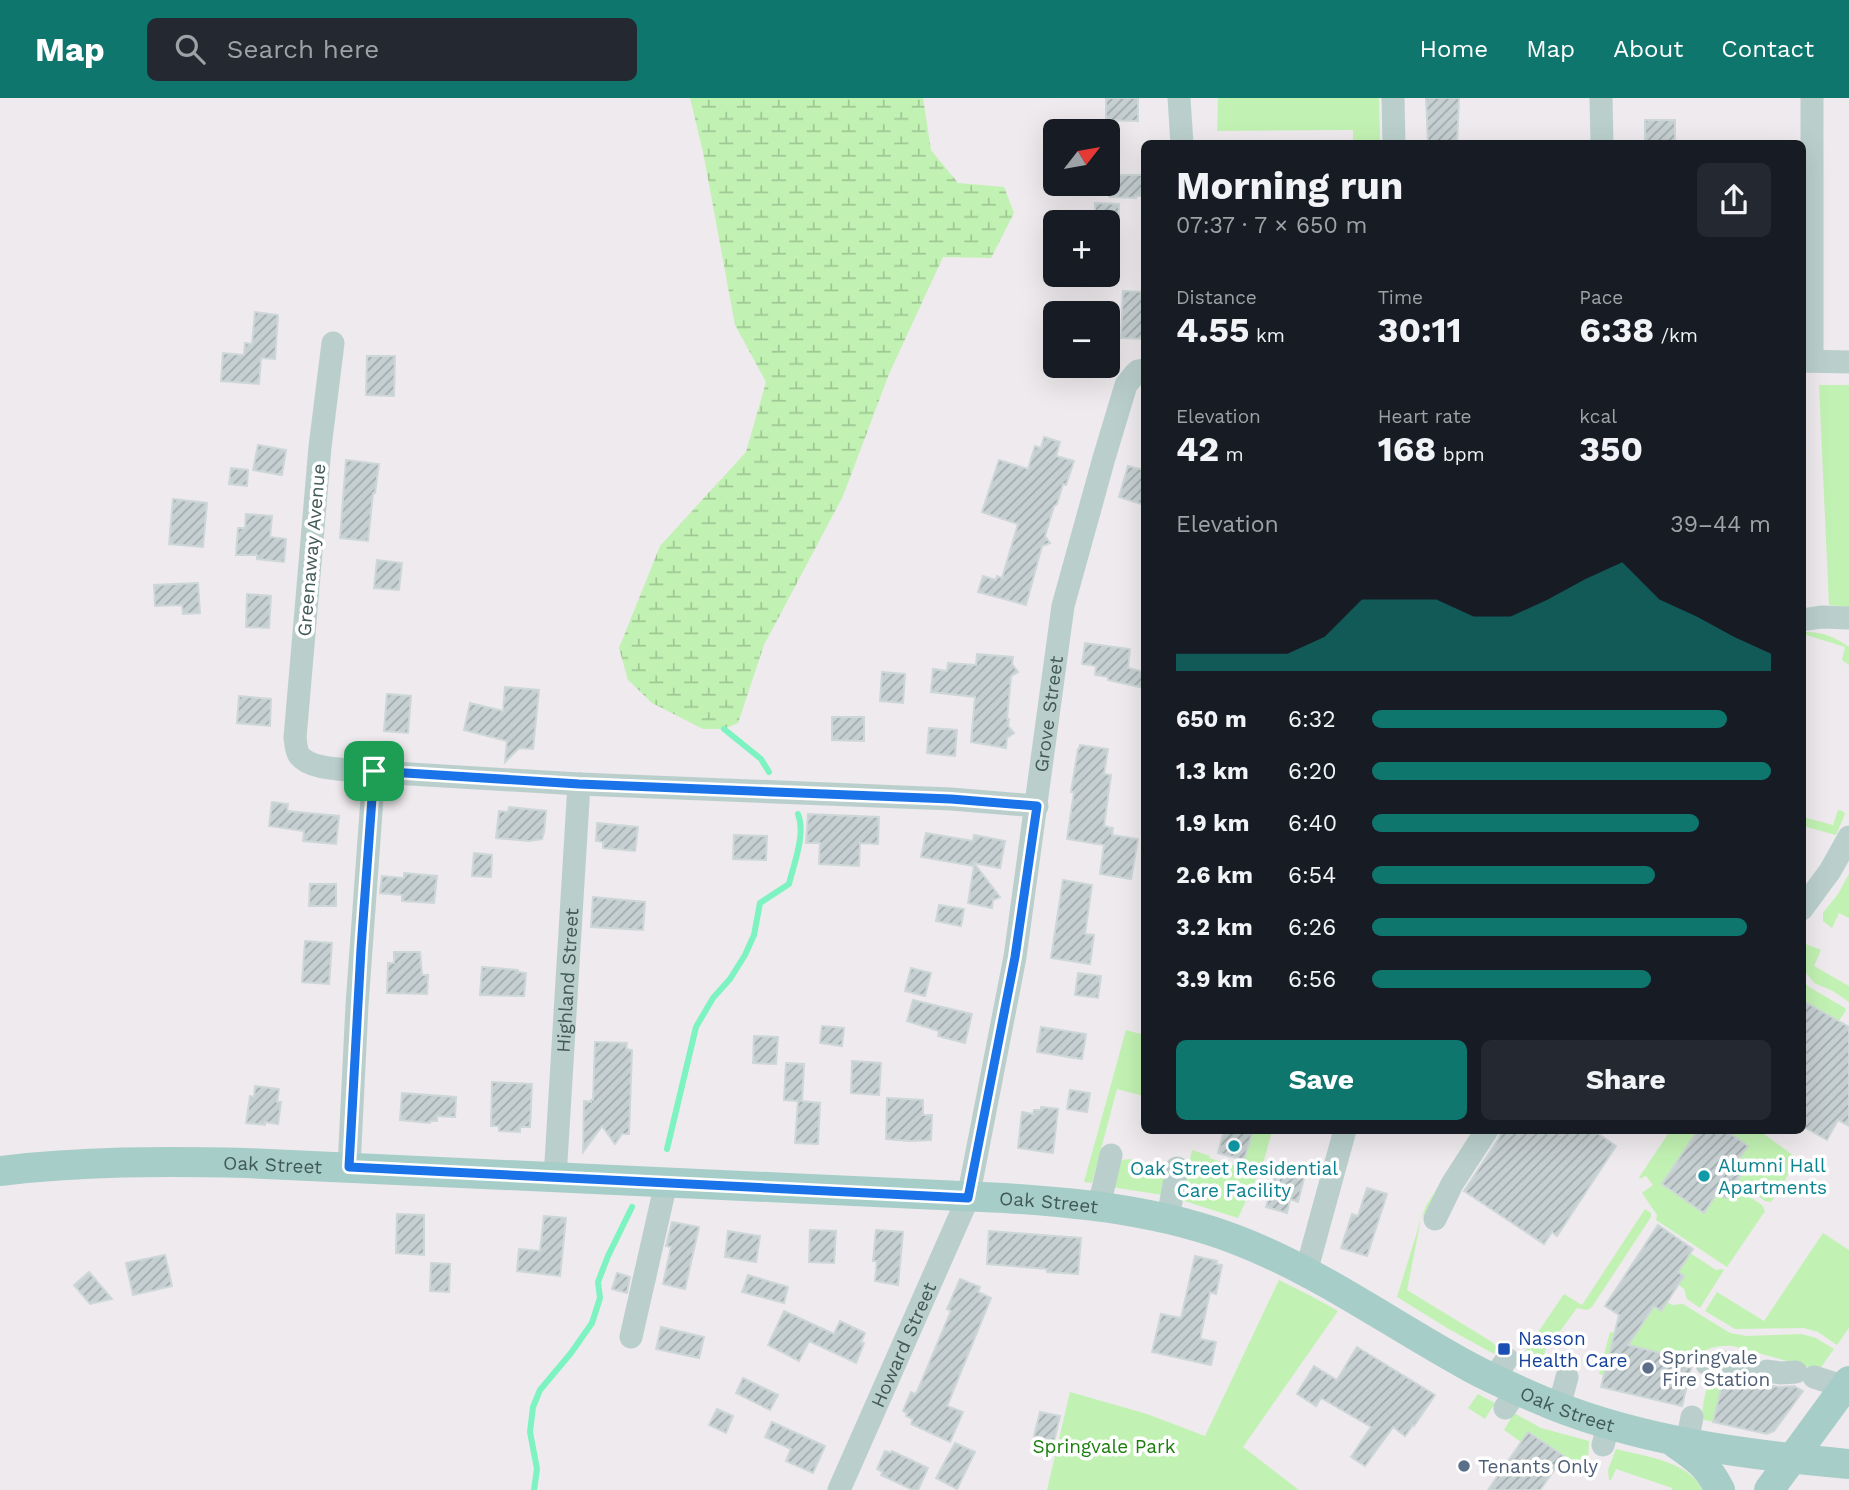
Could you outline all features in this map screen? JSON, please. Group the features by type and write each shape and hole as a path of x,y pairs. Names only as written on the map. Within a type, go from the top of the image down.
{"main road":[{"name":"Oak Street","path":"0,1171 183,1161 1038,1200 1099,1206 1168,1218 1236,1240 1306,1272 1458,1360 1559,1407 1606,1435 1684,1433 1793,1459 1849,1464"},
{"path":"1769,1490 1848,1392"},
{"path":"1684,1433 1693,1455 1709,1470 1720,1490"}],"street":[{"path":"1180,98 1182,140"},
{"path":"1393,98 1394,140"},
{"path":"1601,98 1602,140"},
{"path":"1812,98 1807,361 1849,362"},
{"name":"Greenaway Avenue","path":"332,343 320,447 296,749 300,757 311,764 374,771"},
{"name":"Grove Street","path":"968,1198 1015,957 1063,606 1126,385 1141,370"},
{"path":"1806,619 1849,618"},
{"path":"349,1167 374,771 579,784 951,799 1037,806"},
{"name":"Highland Street","path":"555,1178 579,784"},
{"path":"1806,904 1830,871 1849,837"},
{"path":"1306,1272 1344,1134"},
{"path":"1435,1219 1452,1184 1485,1134"},
{"path":"1099,1206 1111,1155"},
{"path":"1168,1218 1177,1168"},
{"path":"631,1337 666,1183"},
{"name":"Howard Street","path":"839,1490 968,1198"},
{"path":"1707,1364 1732,1362 1780,1373 1805,1374 1848,1392"},
{"path":"1559,1407 1567,1377"}],"green space":[{"path":"690,98 923,98 931,150 958,183 1004,187 1014,213 991,258 943,257 889,374 843,496 764,645 738,723 724,729 703,729 652,703 628,680 619,648 660,546 746,452 766,382 735,325 703,152"},
{"path":"1218,98 1379,98 1380,140 1353,140 1353,130 1217,131"},
{"path":"1819,385 1849,385 1849,607 1829,605"},
{"path":"1806,632 1827,635 1849,647 1849,665 1842,660 1845,647 1806,635"},
{"path":"1838,810 1843,811 1845,814 1836,835 1806,827 1806,818 1833,825"},
{"path":"1849,874 1849,918 1839,913 1832,928 1823,921 1823,913"},
{"path":"1806,944 1821,950 1814,966 1849,986 1849,1002 1833,991 1814,983 1806,973"},
{"path":"1806,984 1845,1008 1839,1021 1806,1002"},
{"path":"1126,1030 1141,1034 1141,1095 1117,1089 1092,1183 1084,1182"},
{"path":"1252,1134 1271,1134 1263,1164 1238,1218 1181,1200 1192,1150 1242,1168"},
{"path":"1470,1134 1479,1134 1421,1219 1426,1206"},
{"path":"1668,1134 1696,1134 1662,1185 1704,1212 1717,1193 1726,1198 1734,1186 1762,1205 1765,1211 1727,1267 1656,1220 1657,1215 1642,1193 1653,1185 1646,1176 1639,1179"},
{"path":"1730,1134 1764,1134 1798,1159 1771,1202 1765,1201 1737,1181 1744,1170 1735,1164 1748,1146"},
{"path":"1131,1159 1165,1167 1167,1170 1163,1195 1111,1187 1116,1165 1122,1160"},
{"path":"1645,1209 1651,1213 1651,1217 1592,1307 1587,1310 1577,1308 1552,1342 1548,1342 1540,1368 1528,1368 1517,1363 1564,1294 1582,1305"},
{"path":"1421,1219 1407,1290 1492,1342 1496,1347 1494,1354 1397,1297"},
{"path":"1823,1233 1849,1250 1849,1328 1837,1345 1818,1332 1804,1328 1735,1329 1705,1311 1717,1292 1764,1321"},
{"path":"1690,1253 1716,1270 1724,1270 1700,1308 1687,1299 1684,1289 1679,1285 1684,1276 1678,1272"},
{"name":"Springvale Park","path":"1279,1280 1338,1311 1243,1447 1299,1490 1047,1490 1070,1392 1147,1414 1205,1436"},
{"path":"1667,1302 1672,1305 1683,1304 1730,1333 1747,1336 1801,1334 1816,1338 1834,1349 1819,1370 1727,1346 1706,1350 1693,1361 1599,1374 1610,1332 1630,1336 1640,1328 1654,1306 1661,1311"},
{"path":"1725,1372 1713,1422 1701,1419 1708,1384 1714,1374"},
{"path":"1478,1394 1495,1403 1485,1419 1468,1408"},
{"path":"1514,1413 1541,1428 1589,1441 1586,1467 1583,1471 1575,1476 1568,1470 1573,1462 1529,1432 1521,1442 1504,1430"},
{"path":"1616,1449 1676,1466 1696,1480 1703,1490 1672,1490 1616,1469 1609,1480 1608,1470"}],"building":[{"path":"1106,98 1138,98 1138,121 1106,119"},
{"path":"1426,98 1459,98 1457,140 1428,140"},
{"path":"1645,120 1675,120 1675,140 1645,140"},
{"path":"1120,175 1141,175 1141,196 1109,197 1120,196"},
{"path":"1095,203 1119,204 1119,210 1095,210"},
{"path":"1123,291 1141,292 1141,339 1121,338"},
{"path":"255,312 278,315 275,359 261,358 259,384 221,381 223,353 244,355 245,343 252,344"},
{"path":"367,356 395,356 394,396 366,395"},
{"path":"1044,437 1060,442 1056,456 1074,461 1066,485 1063,484 1054,506 1045,536 1050,543 1042,546 1026,605 978,592 983,576 996,580 997,576 1002,578 1018,524 982,512 999,460 1028,469 1035,446 1041,448"},
{"path":"258,445 286,450 282,475 253,470"},
{"path":"346,460 379,464 368,541 340,538"},
{"path":"1128,466 1141,469 1141,504 1119,497"},
{"path":"231,468 248,470 247,486 229,484"},
{"path":"173,499 207,503 203,547 169,544"},
{"path":"246,514 272,516 270,537 286,539 284,562 257,559 257,555 236,555 238,528 245,528"},
{"path":"377,560 402,563 399,590 374,588"},
{"path":"198,583 200,613 183,614 182,605 155,606 154,585"},
{"path":"247,594 271,596 269,628 246,627"},
{"path":"1085,643 1130,649 1128,668 1141,671 1141,687 1095,675 1096,666 1082,664"},
{"path":"977,654 1013,657 1012,664 1018,672 1011,676 1007,719 1008,726 1014,733 1007,738 1006,748 971,742 975,697 931,692 933,669 947,671 948,663 976,665"},
{"path":"882,672 905,674 903,703 880,701"},
{"path":"505,687 539,690 533,749 519,748 505,762 507,741 464,730 470,703 503,711"},
{"path":"387,694 411,696 408,733 384,731"},
{"path":"239,696 271,699 270,726 237,723"},
{"path":"832,717 864,717 864,741 832,740"},
{"path":"929,728 957,730 955,756 927,753"},
{"path":"1080,745 1108,749 1104,774 1111,775 1104,826 1113,828 1112,835 1138,839 1131,879 1100,874 1104,845 1067,839 1074,792 1071,792"},
{"path":"272,802 288,804 287,811 339,816 336,844 303,841 304,831 269,826"},
{"path":"509,807 546,811 542,839 529,841 496,838 499,811 508,812"},
{"path":"808,814 879,817 878,844 860,843 859,866 819,864 820,843 806,843"},
{"path":"597,823 638,827 635,851 603,848 603,842 596,841"},
{"path":"926,833 973,841 974,835 1005,841 1000,868 974,863 1000,897 993,900 992,908 968,903 974,866 921,857"},
{"path":"734,835 767,836 766,860 733,859"},
{"path":"474,853 492,855 491,877 472,876"},
{"path":"404,873 437,876 434,903 402,901 402,895 380,893 382,876 404,878"},
{"path":"1063,880 1092,885 1085,934 1094,935 1090,964 1051,958"},
{"path":"310,884 336,884 336,906 309,906"},
{"path":"593,897 645,902 643,930 591,927"},
{"path":"939,905 964,909 961,926 936,921"},
{"path":"305,941 332,943 329,984 302,982"},
{"path":"394,952 420,952 422,975 428,975 427,994 387,993 388,963 394,963"},
{"path":"482,967 526,973 524,996 480,995"},
{"path":"911,968 931,973 925,996 905,991"},
{"path":"1078,973 1101,976 1098,998 1075,995"},
{"path":"913,1000 972,1014 965,1043 938,1036 939,1031 907,1021"},
{"path":"1806,1002 1849,1027 1849,1126 1838,1120 1827,1140 1806,1128"},
{"path":"822,1026 844,1028 842,1046 820,1043"},
{"path":"1041,1027 1086,1034 1082,1059 1037,1052"},
{"path":"754,1036 778,1037 776,1064 753,1063"},
{"path":"595,1042 627,1043 626,1049 632,1050 629,1134 622,1134 615,1144 602,1126 583,1152 584,1101 593,1100"},
{"path":"852,1061 881,1063 879,1095 851,1093"},
{"path":"786,1063 804,1064 802,1101 820,1103 818,1144 795,1143 798,1101 784,1100"},
{"path":"492,1082 532,1084 530,1127 520,1127 520,1132 499,1131 499,1126 491,1126"},
{"path":"255,1086 279,1089 277,1102 281,1102 278,1124 246,1123 250,1096 254,1097"},
{"path":"1070,1090 1090,1093 1087,1112 1067,1109"},
{"path":"402,1093 456,1097 455,1117 437,1116 437,1121 430,1123 400,1120"},
{"path":"887,1098 923,1100 923,1115 932,1115 931,1140 886,1139"},
{"path":"1041,1107 1058,1109 1053,1153 1018,1148 1022,1112 1033,1114 1034,1110 1041,1110"},
{"name":"Oak Street Residential Care Facility","path":"1223,1134 1252,1134 1244,1160 1218,1153"},
{"path":"1500,1134 1599,1134 1616,1146 1557,1236 1552,1232 1544,1244 1464,1191"},
{"name":"Alumni Hall Apartments","path":"1695,1134 1731,1134 1748,1146 1735,1164 1744,1170 1726,1198 1717,1193 1704,1213 1662,1184"},
{"path":"1284,1161 1307,1167 1298,1202 1290,1199 1287,1213 1266,1207 1274,1178 1279,1180"},
{"path":"1367,1188 1387,1194 1367,1256 1341,1248 1352,1214 1358,1216"},
{"path":"397,1214 424,1215 424,1255 396,1253"},
{"path":"544,1216 566,1218 560,1276 517,1271 519,1249 540,1251"},
{"path":"672,1222 699,1227 685,1289 663,1284 671,1247 666,1246"},
{"path":"1658,1225 1693,1249 1678,1272 1684,1276 1661,1311 1654,1306 1628,1345 1693,1361 1682,1406 1601,1387 1619,1315 1605,1306"},
{"path":"810,1230 836,1231 834,1263 809,1262"},
{"path":"876,1230 903,1232 898,1285 875,1281 877,1261 873,1261"},
{"path":"728,1231 760,1236 756,1262 725,1257"},
{"path":"989,1231 1081,1238 1078,1274 987,1264"},
{"path":"165,1255 172,1286 133,1295 126,1263"},
{"path":"1195,1256 1217,1261 1216,1264 1222,1265 1216,1294 1210,1292 1200,1339 1216,1342 1211,1365 1152,1352 1161,1314 1181,1318"},
{"path":"431,1263 450,1264 449,1292 430,1291"},
{"path":"89,1272 112,1299 90,1304 74,1285"},
{"path":"617,1273 630,1277 627,1293 612,1289"},
{"path":"748,1275 788,1287 784,1303 742,1292"},
{"path":"960,1279 980,1287 978,1292 991,1298 947,1406 963,1412 950,1442 911,1424 913,1419 903,1411 911,1392 917,1392 951,1311 947,1309"},
{"path":"784,1311 834,1334 840,1321 865,1333 856,1363 809,1341 799,1361 768,1345"},
{"path":"661,1327 704,1337 699,1358 656,1349"},
{"path":"1357,1347 1435,1395 1405,1436 1393,1427 1365,1466 1351,1457 1371,1427 1321,1398 1316,1406 1297,1394 1314,1366 1337,1380"},
{"path":"1724,1377 1745,1380 1755,1378 1765,1385 1794,1386 1803,1391 1774,1431 1767,1434 1713,1422"},
{"path":"743,1378 778,1395 770,1410 736,1393"},
{"path":"717,1409 733,1416 726,1433 709,1425"},
{"path":"1040,1412 1060,1416 1054,1441 1034,1436"},
{"path":"772,1422 825,1446 813,1473 786,1461 791,1449 765,1437"},
{"path":"1528,1432 1564,1456 1540,1490 1488,1490"},
{"path":"955,1443 975,1452 957,1489 936,1478"},
{"path":"885,1451 892,1451 928,1468 918,1490 881,1475 883,1472 877,1469"}],"waterway":[{"path":"724,729 761,759 769,772"},
{"path":"667,1149 696,1027 713,998 730,979 745,955 754,935 760,903 789,884 800,839 798,814"},
{"path":"534,1490 537,1469 530,1432 533,1407 540,1390 592,1323 600,1298 598,1282 632,1207"}],"place":[{"name":"Oak Street Residential Care Facility","path":"1234,1146"},
{"name":"Alumni Hall Apartments","path":"1704,1176"},
{"name":"Nasson Health Care","path":"1504,1349"},
{"name":"Springvale Fire Station","path":"1648,1368"},
{"name":"Tenants Only","path":"1464,1466"}],"route":[{"path":"374,771 579,784 951,799 1037,806 1015,957 968,1198 349,1167 364,894 374,771"}]}
